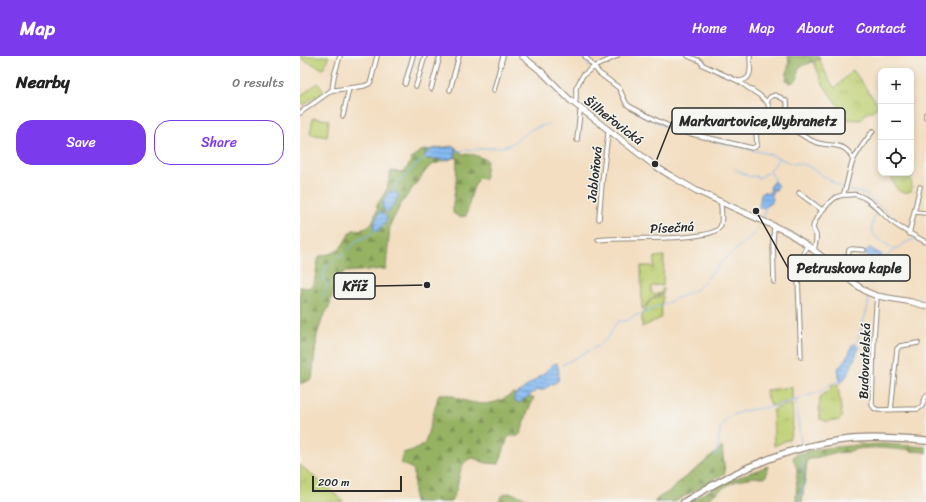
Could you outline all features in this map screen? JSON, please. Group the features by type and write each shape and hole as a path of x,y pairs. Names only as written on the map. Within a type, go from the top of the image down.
{"main road":[{"path":"684,502 707,488 746,468 774,457 810,446 835,441 866,438 926,441"}],"street":[{"path":"332,90 334,76 340,56"},
{"path":"300,113 332,90 369,84 377,56"},
{"path":"405,84 413,56"},
{"path":"416,86 425,56"},
{"path":"430,89 440,56"},
{"path":"450,90 459,56"},
{"path":"494,90 503,56"},
{"name":"Šilheřovická","path":"522,56 542,72 575,104 655,166 671,176 696,191 787,232 814,250 860,288 876,296 926,306"},
{"path":"585,56 600,73 619,88 629,106 670,128 752,148 755,147 756,132 765,129 768,126 769,107 767,102 738,81 703,65 700,61 688,56"},
{"path":"575,104 576,88 583,75 594,67 617,56"},
{"path":"738,81 745,81 750,76 750,56"},
{"path":"343,116 349,88"},
{"path":"767,102 775,95 786,99 788,103 785,120 792,128 804,137 817,143 840,146 849,152 853,161"},
{"path":"576,140 580,112 582,109"},
{"name":"Jabloňová","path":"599,219 608,134 610,131"},
{"path":"843,195 853,161 873,131"},
{"path":"909,234 920,187"},
{"path":"799,193 822,210"},
{"path":"814,250 816,236 813,229 814,224 822,210 833,198 854,194 859,195 870,202 909,234 926,242"},
{"name":"Písečná","path":"598,240 697,236 717,231 721,223 721,202"},
{"path":"914,212 926,213"},
{"path":"774,226 774,282"},
{"path":"801,357 798,277 802,256 807,245"},
{"path":"845,276 849,250 864,250"},
{"name":"Budovatelská","path":"876,296 872,406 878,410 918,409 922,406 926,396"},
{"path":"891,410 897,349 902,345 918,343"}],"green space":[{"path":"300,56 329,56 323,69 300,58"},
{"path":"788,56 819,56 820,58 800,67 798,70 798,78 794,82 790,83 786,80 789,62"},
{"path":"819,59 835,88 853,70 878,107 865,114 861,120 843,119 839,121 837,118 846,109 843,111 833,99 823,84 814,62"},
{"path":"318,83 325,94 318,99 316,96 304,105 300,100 300,96"},
{"path":"313,118 329,120 327,137 310,134"},
{"path":"453,146 463,154 475,155 487,160 485,179 482,179 481,177 475,184 466,216 459,217 453,213 457,157 434,164 428,168 401,204 390,225 386,269 344,272 337,279 329,307 323,317 317,335 312,379 300,384 300,287 309,288 314,284 320,256 337,251 353,230 364,229 370,225 378,208 376,207 387,189 391,171 402,172 407,168 412,158 420,151"},
{"path":"892,176 911,176 911,191 899,191"},
{"path":"664,256 663,286 652,286 651,288 653,295 661,293 662,289 664,289 663,294 651,299 642,309 641,266 652,266 652,268 654,268 655,257"},
{"path":"663,296 661,318 642,327 642,315 647,305 656,297"},
{"path":"832,385 838,385 842,417 838,420 828,422 820,419 820,397 830,390"},
{"path":"792,387 792,401 771,405 767,398 766,390"},
{"path":"513,393 534,398 529,408 521,433 518,436 508,437 499,464 486,463 473,458 468,459 461,470 451,502 414,502 414,471 401,463 401,460 403,453 419,448 425,443 439,394 447,394 474,403 487,404 500,400"},
{"path":"792,404 793,422 791,436 789,439 774,446 773,410"},
{"path":"885,444 926,447 926,454 925,452 906,449 869,448 855,449 849,452 833,453 807,460 802,502 796,502 797,470 793,457 795,455 815,449"},
{"path":"722,447 725,473 674,502 654,502 670,491"},
{"path":"300,465 342,500 343,502 300,502"},
{"path":"768,466 766,477 743,479 731,483 706,502 689,502 720,484"},
{"path":"507,493 532,500 532,502 499,502 501,497"}],"water":[{"path":"453,146 455,147 456,151 455,157 443,161 440,159 427,159 425,157 425,154 430,150"},
{"path":"774,181 778,186 776,190 773,190 772,202 761,209 759,207 761,194 765,191 768,194 769,193 771,184"},
{"path":"390,191 394,191 399,196 388,213 384,209 383,201"},
{"path":"380,211 387,218 385,224 376,232 373,229"},
{"path":"869,248 882,255 876,268 872,271 870,270 871,259 865,255"},
{"path":"856,344 859,347 854,361 849,372 840,383 838,369 849,354 852,345"},
{"path":"557,363 559,371 558,381 542,390 537,390 519,403 514,400 514,396 552,365"}],"waterway":[{"path":"582,56 590,68"},
{"path":"614,86 627,106"},
{"path":"640,114 675,131"},
{"path":"456,151 509,145 532,129 548,124"},
{"path":"697,137 769,154 793,164 808,166 844,189 865,194 905,228"},
{"path":"393,192 397,183 426,157"},
{"path":"774,182 774,178 770,171 779,158"},
{"path":"735,169 750,177 755,176 759,178 770,171"},
{"path":"763,218 766,206"},
{"path":"876,212 873,220 872,231 877,238 893,248"},
{"path":"601,344 608,337 618,322 627,321 635,315 642,314 695,290 723,260 749,239 761,223"},
{"path":"348,250 355,242 375,232"},
{"path":"881,258 889,255 894,249 915,239 926,245"},
{"path":"323,297 327,285 323,278 326,266 345,254"},
{"path":"872,271 872,284"},
{"path":"856,345 868,306 869,295"},
{"path":"562,365 598,346"},
{"path":"715,456 718,449 720,427 731,416 743,411 770,407 796,400 822,391 830,384 840,381"},
{"path":"796,400 801,445"},
{"path":"799,502 803,481 802,453"}],"place":[{"name":"Markvartovice,Wybranetz","path":"655,164"},
{"name":"Petruskova kaple","path":"756,211"},
{"name":"Kříž","path":"427,285"}]}
